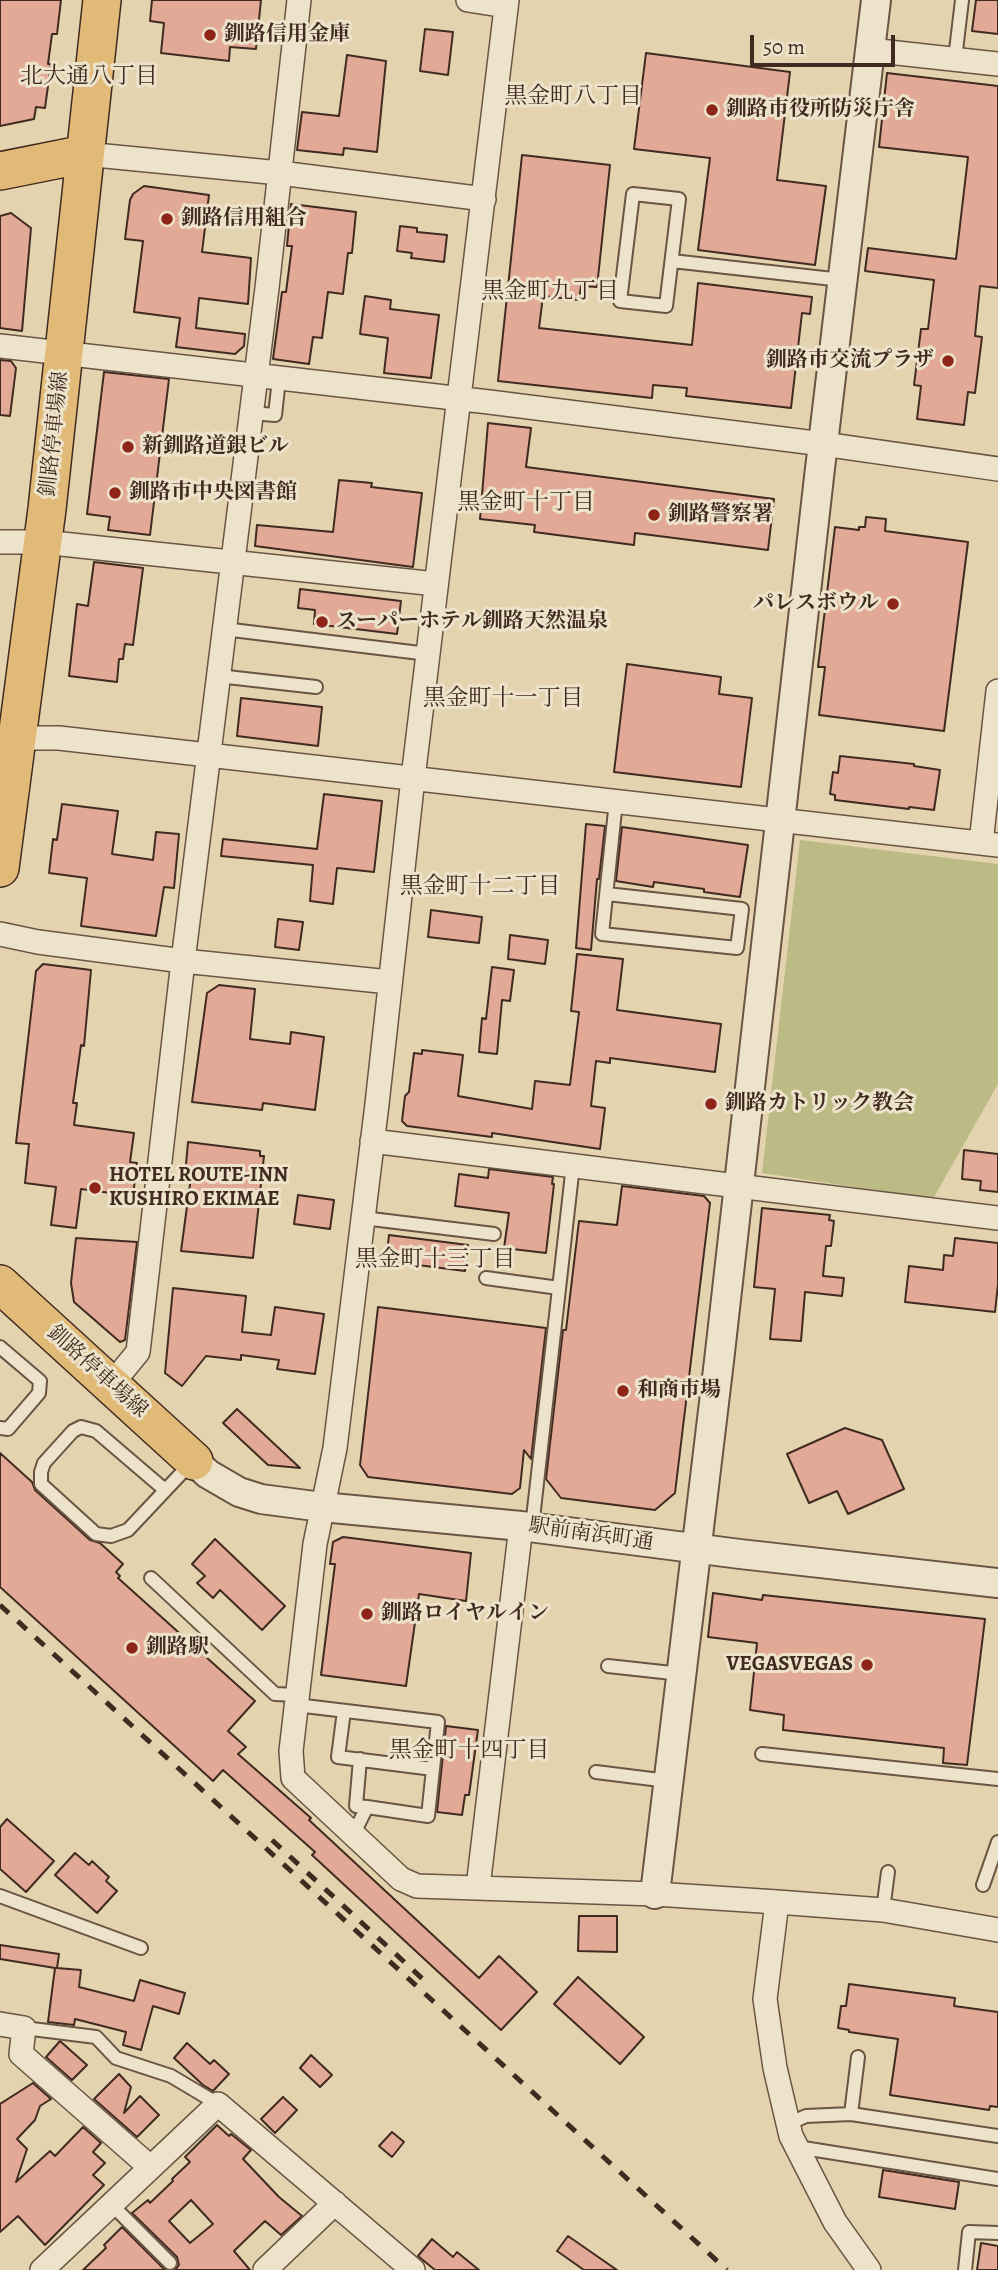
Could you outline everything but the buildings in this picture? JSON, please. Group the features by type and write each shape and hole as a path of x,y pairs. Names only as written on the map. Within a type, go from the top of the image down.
{"main road":[{"name":"釧路停車場線","path":"0,868 8,738 43,542 102,0"},
{"path":"0,172 85,154"},
{"name":"釧路停車場線","path":"0,1284 194,1461"}],"street":[{"path":"111,1385 138,1352 299,0"},
{"path":"468,0 506,3 412,778 334,1459 315,1544 296,1700 291,1751 293,1778 401,1879 417,1886 655,1894 883,1910 998,1930"},
{"path":"655,1894 876,0"},
{"path":"870,50 998,64"},
{"path":"85,154 280,173 484,199"},
{"path":"0,346 459,398 998,468"},
{"path":"0,542 43,542 436,584"},
{"path":"8,738 59,738 989,844 998,691"},
{"path":"0,934 38,942 183,961 390,982"},
{"path":"372,1142 998,1218"},
{"name":"駅前南浜町通","path":"194,1461 208,1474 239,1492 261,1499 527,1526 696,1549 998,1583"},
{"path":"478,1887 527,1526"},
{"path":"777,1902 765,1999 775,2067 788,2124 796,2147 835,2222 869,2270"},
{"path":"0,2024 23,2028 20,2054 150,2166"},
{"path":"42,2270 218,2104 413,2270"},
{"path":"265,2270 335,2203"}],"lane":[{"path":"955,59 962,0"},
{"path":"633,194 679,200 672,261 666,306 620,301 633,194"},
{"path":"672,261 842,280"},
{"path":"251,413 275,415 279,379"},
{"path":"224,629 428,654"},
{"path":"218,676 316,687"},
{"path":"607,894 742,909 737,948 602,934 616,801"},
{"path":"527,1526 573,1165"},
{"path":"363,1218 494,1234"},
{"path":"485,1278 559,1288"},
{"path":"0,1347 40,1381 40,1393 8,1429 0,1428"},
{"path":"165,1490 96,1431 82,1427 73,1431 44,1463 41,1472 41,1484 96,1534 111,1536 128,1530 194,1461"},
{"path":"151,1578 275,1694 344,1711 438,1722 428,1816 356,1806 360,1759"},
{"path":"608,1666 681,1674"},
{"path":"344,1711 338,1757 433,1769"},
{"path":"762,1754 998,1779"},
{"path":"596,1772 669,1781"},
{"path":"353,1835 367,1807"},
{"path":"983,1885 998,1842"},
{"path":"883,1910 888,1872"},
{"path":"0,1896 141,1948"},
{"path":"23,2028 96,2037 116,2058 171,2076 218,2104"},
{"path":"851,2114 858,2057"},
{"path":"788,2124 806,2116 851,2114 998,2136"},
{"path":"796,2147 998,2179"},
{"path":"111,2204 170,2263"},
{"path":"965,2270 969,2232 998,2233"}],"shaded area":[{"path":"800,840 998,864 998,1084 933,1199 762,1173"}],"railway":[{"path":"0,1605 727,2270"},
{"path":"272,1840 426,1982"}],"place":[{"name":"釧路信用金庫","path":"210,35"},
{"name":"釧路市役所防災庁舎","path":"712,110"},
{"name":"釧路信用組合","path":"167,219"},
{"name":"釧路市交流プラザ","path":"948,361"},
{"name":"新釧路道銀ビル","path":"128,447"},
{"name":"釧路市中央図書館","path":"115,493"},
{"name":"釧路警察署","path":"654,515"},
{"name":"パレスボウル","path":"893,604"},
{"name":"スーパーホテル釧路天然温泉","path":"322,622"},
{"name":"釧路カトリック教会","path":"711,1104"},
{"name":"HOTEL ROUTE-INN KUSHIRO EKIMAE","path":"95,1188"},
{"name":"和商市場","path":"623,1391"},
{"name":"釧路ロイヤルイン","path":"367,1614"},
{"name":"釧路駅","path":"132,1648"},
{"name":"VEGASVEGAS","path":"867,1665"}],"district":[{"name":"北大通八丁目","path":"89,77"},
{"name":"黒金町八丁目","path":"573,97"},
{"name":"黒金町九丁目","path":"550,292"},
{"name":"黒金町十丁目","path":"526,503"},
{"name":"黒金町十一丁目","path":"503,699"},
{"name":"黒金町十二丁目","path":"480,887"},
{"name":"黒金町十三丁目","path":"435,1260"},
{"name":"黒金町十四丁目","path":"469,1751"}]}
